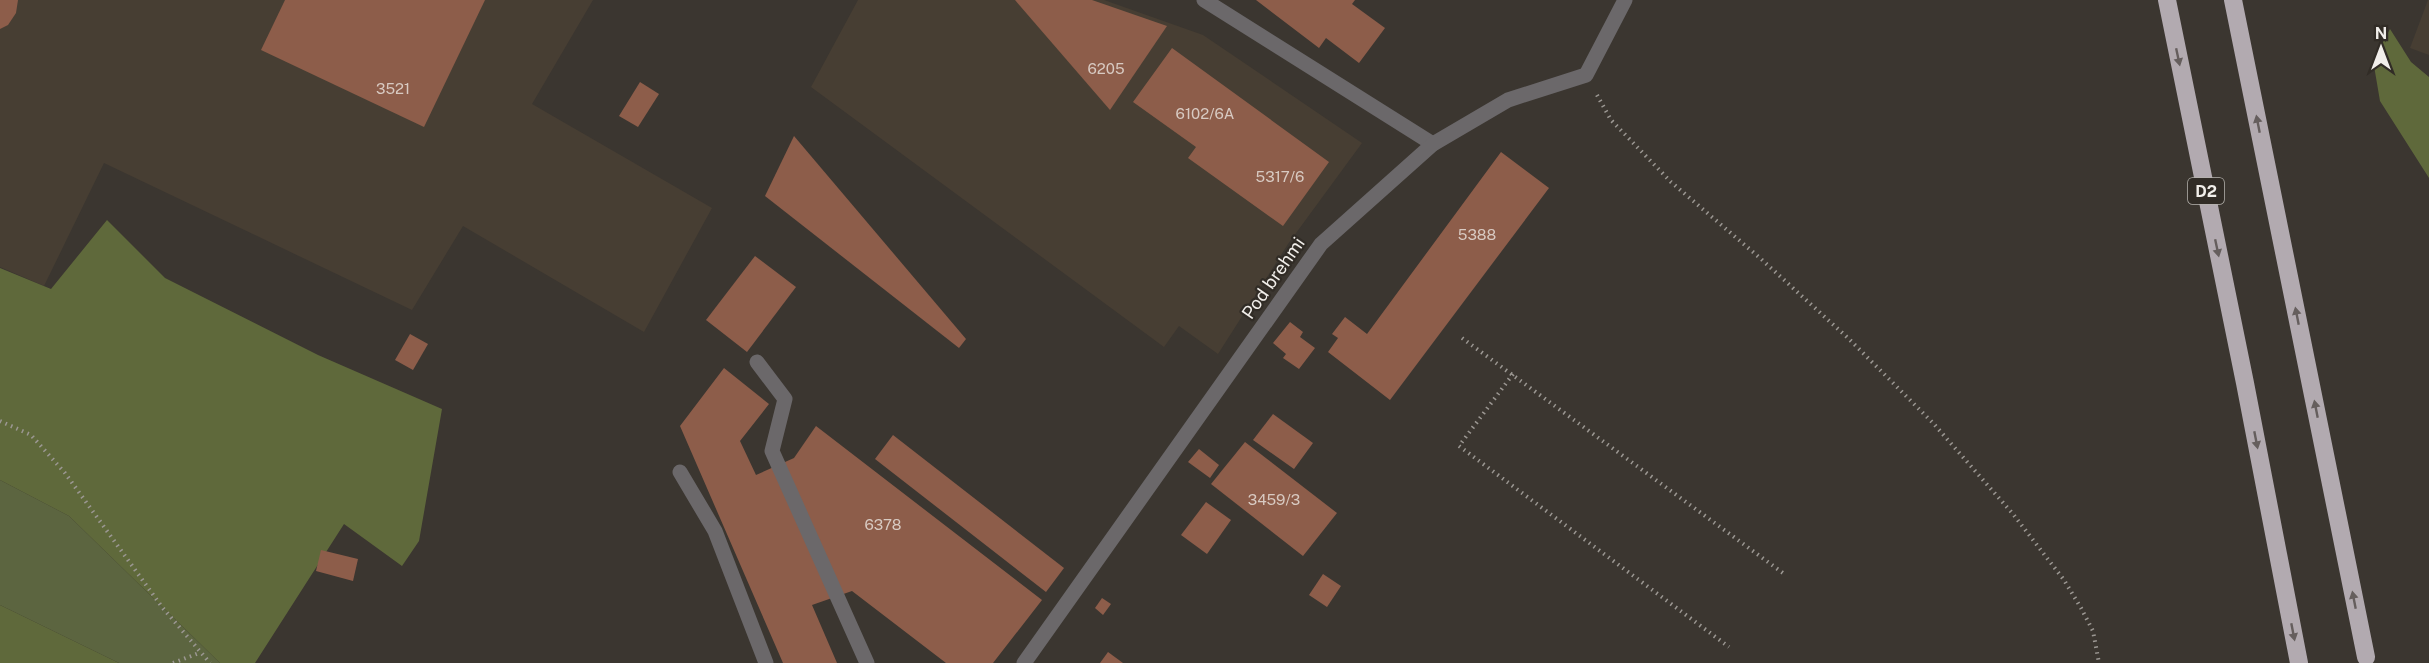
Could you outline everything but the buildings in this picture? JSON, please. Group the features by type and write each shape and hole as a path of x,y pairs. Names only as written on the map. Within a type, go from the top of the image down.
{"highway":[{"name":"D2","path":"2167,0 2299,663"},
{"path":"2233,0 2366,657"}],"street":[{"path":"1204,0 1433,144"},
{"path":"1586,75 1624,0"},
{"name":"Pod brehmi","path":"1024,663 1321,244 1433,144 1508,100 1586,75"},
{"path":"757,362 785,399 771,451 867,663"},
{"path":"680,472 715,531 765,663"}],"path":[{"path":"1586,75 1611,120 1671,182 1760,258 1849,339 1933,423 2013,513 2064,580 2081,608 2093,631 2099,663"},
{"path":"1462,338 1783,573"},
{"path":"1513,374 1459,446 1729,647"},
{"path":"0,421 31,435 65,473 162,607 199,653 210,663"},
{"path":"173,663 199,653"}],"shaded area":[{"path":"0,0 593,0 532,104 712,208 644,332 463,226 412,310 104,163 44,286 0,267"},
{"path":"858,0 1104,0 1203,35 1362,143 1288,244 1218,354 1179,326 1164,347 811,87"},
{"path":"2429,0 2429,55 2410,48"}],"green space":[{"path":"2390,29 2411,62 2429,77 2429,178 2380,101 2373,60"},
{"path":"107,220 165,278 318,355 442,409 419,541 402,566 344,524 255,663 220,663 69,516 0,480 0,268 51,289"},
{"path":"0,480 69,516 220,663 119,663 0,605"},
{"path":"0,605 119,663 0,663"}]}
